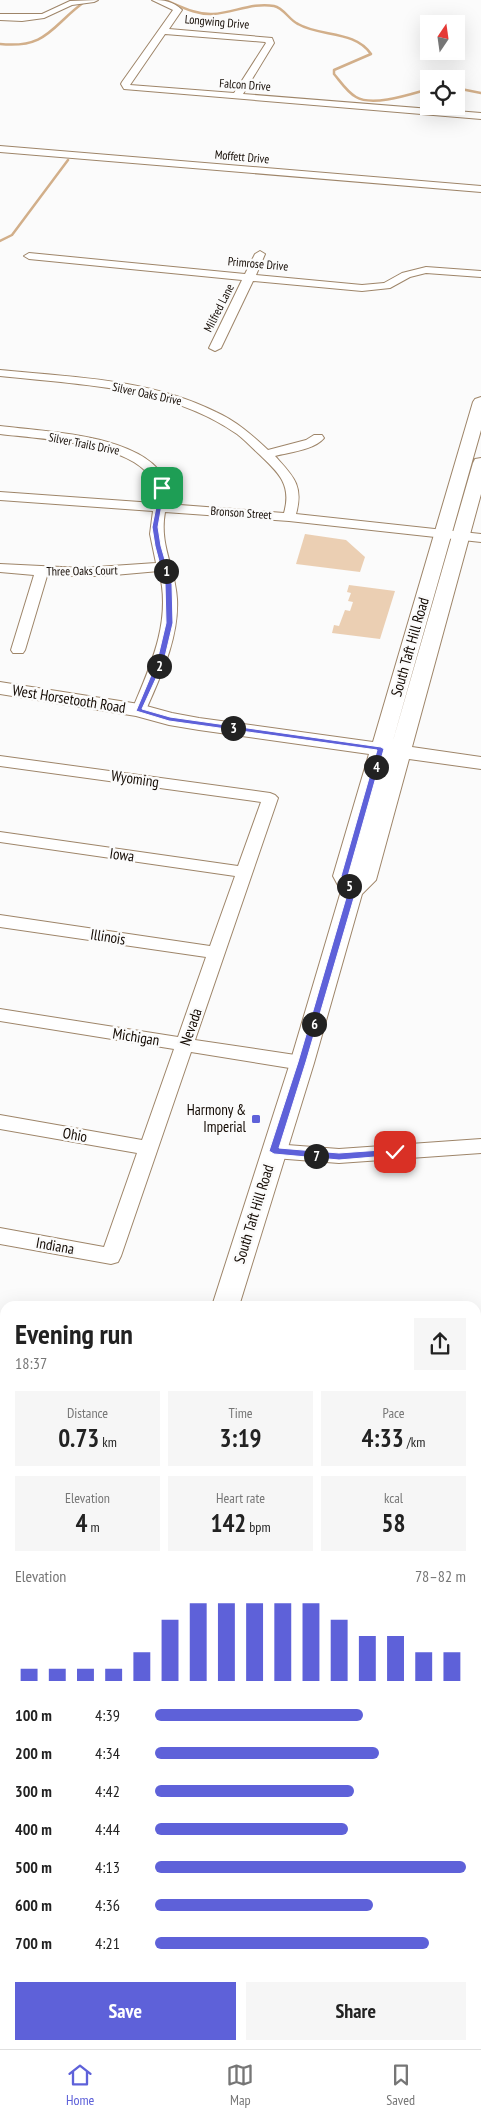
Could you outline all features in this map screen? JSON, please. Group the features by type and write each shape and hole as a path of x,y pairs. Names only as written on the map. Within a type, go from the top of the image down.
{"main road":[{"name":"South Taft Hill Road","path":"227,1301 302,1062 352,891 366,880 393,745 452,534 481,402"},
{"name":"South Taft Hill Road","path":"452,534 481,463"},
{"name":"West Horsetooth Road","path":"0,688 139,710 169,719 192,723 481,753"},
{"name":"West Horsetooth Road","path":"393,745 481,763"}],"street":[{"path":"0,17 44,16 67,4 94,0"},
{"name":"Falcon Drive","path":"156,0 172,5 178,10 126,82 127,87 481,116"},
{"name":"Longwing Drive","path":"164,30 269,40 270,43 236,97"},
{"name":"Moffett Drive","path":"0,149 481,189"},
{"name":"Milfred Lane","path":"215,348 260,254"},
{"name":"Primrose Drive","path":"29,256 370,288 386,286 406,275 426,270 481,274"},
{"name":"Silver Oaks Drive","path":"0,373 135,390 167,396 222,418 245,432 267,454 291,483 294,495 289,517"},
{"name":"Silver Trails Drive","path":"0,430 103,445 129,453 145,462 156,474 162,488 155,527 170,603 166,643 161,661 139,710"},
{"path":"267,454 310,443 318,438"},
{"name":"Bronson Street","path":"0,496 289,517 481,538"},
{"name":"Three Oaks Court","path":"0,568 42,571 110,571 164,566"},
{"path":"18,650 42,571"},
{"name":"Wyoming","path":"0,761 270,798"},
{"name":"Nevada","path":"111,1256 270,798"},
{"name":"Iowa","path":"0,837 245,872"},
{"name":"Illinois","path":"0,920 217,954"},
{"name":"Michigan","path":"0,1015 302,1062"},
{"name":"Ohio","path":"0,1122 149,1148"},
{"path":"274,1151 339,1156 481,1146"},
{"name":"Indiana","path":"0,1236 111,1256"}],"shaded area":[{"path":"305,534 346,540 365,557 360,572 296,564"},
{"path":"349,585 395,591 380,639 332,633 334,625 339,626 345,610 350,611 353,602 348,601 351,593 347,592"}],"waterway":[{"path":"0,44 16,45 40,39 87,0"},
{"path":"165,0 188,10 207,14 258,5 278,7 295,22 316,31 347,37 364,46 371,54 334,70 334,74 356,97 372,101 392,99 420,91"},
{"path":"465,90 481,93"},
{"path":"0,241 12,235 68,160"}],"place":[{"name":"Harmony & Imperial","path":"256,1119"}],"route":[{"path":"162,488 155,527 168,584 170,623 161,661 139,710 169,719 199,724 381,749 344,876 352,891 274,1151 316,1156 395,1152"}]}
